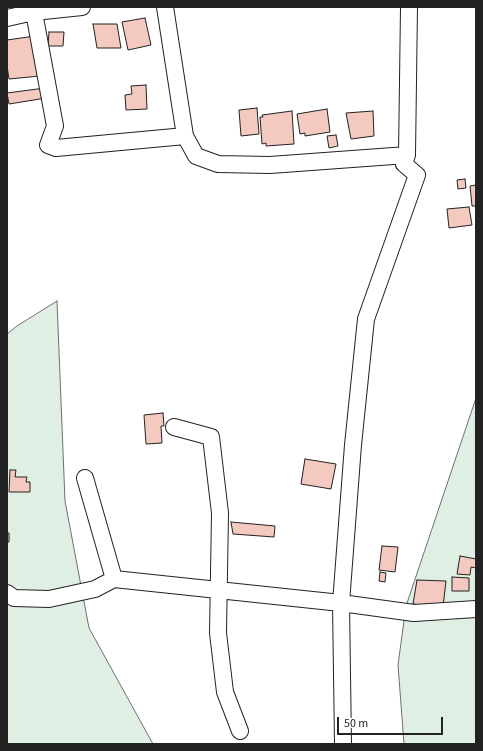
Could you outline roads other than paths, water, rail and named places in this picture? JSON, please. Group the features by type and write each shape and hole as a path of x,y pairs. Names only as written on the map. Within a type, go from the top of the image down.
{"street":[{"path":"7,18 33,10 82,7"},
{"path":"165,7 185,136 196,156 218,164 270,165 407,156"},
{"path":"343,744 341,603 353,445 366,320 417,174 404,164 407,156 409,7"},
{"path":"33,10 55,126 48,144 56,148 185,136"},
{"path":"174,427 211,437 220,513 218,633 225,692 240,731"},
{"path":"85,478 114,579"},
{"path":"7,593 14,598 49,599 95,589 114,579 414,612 476,609"}]}
